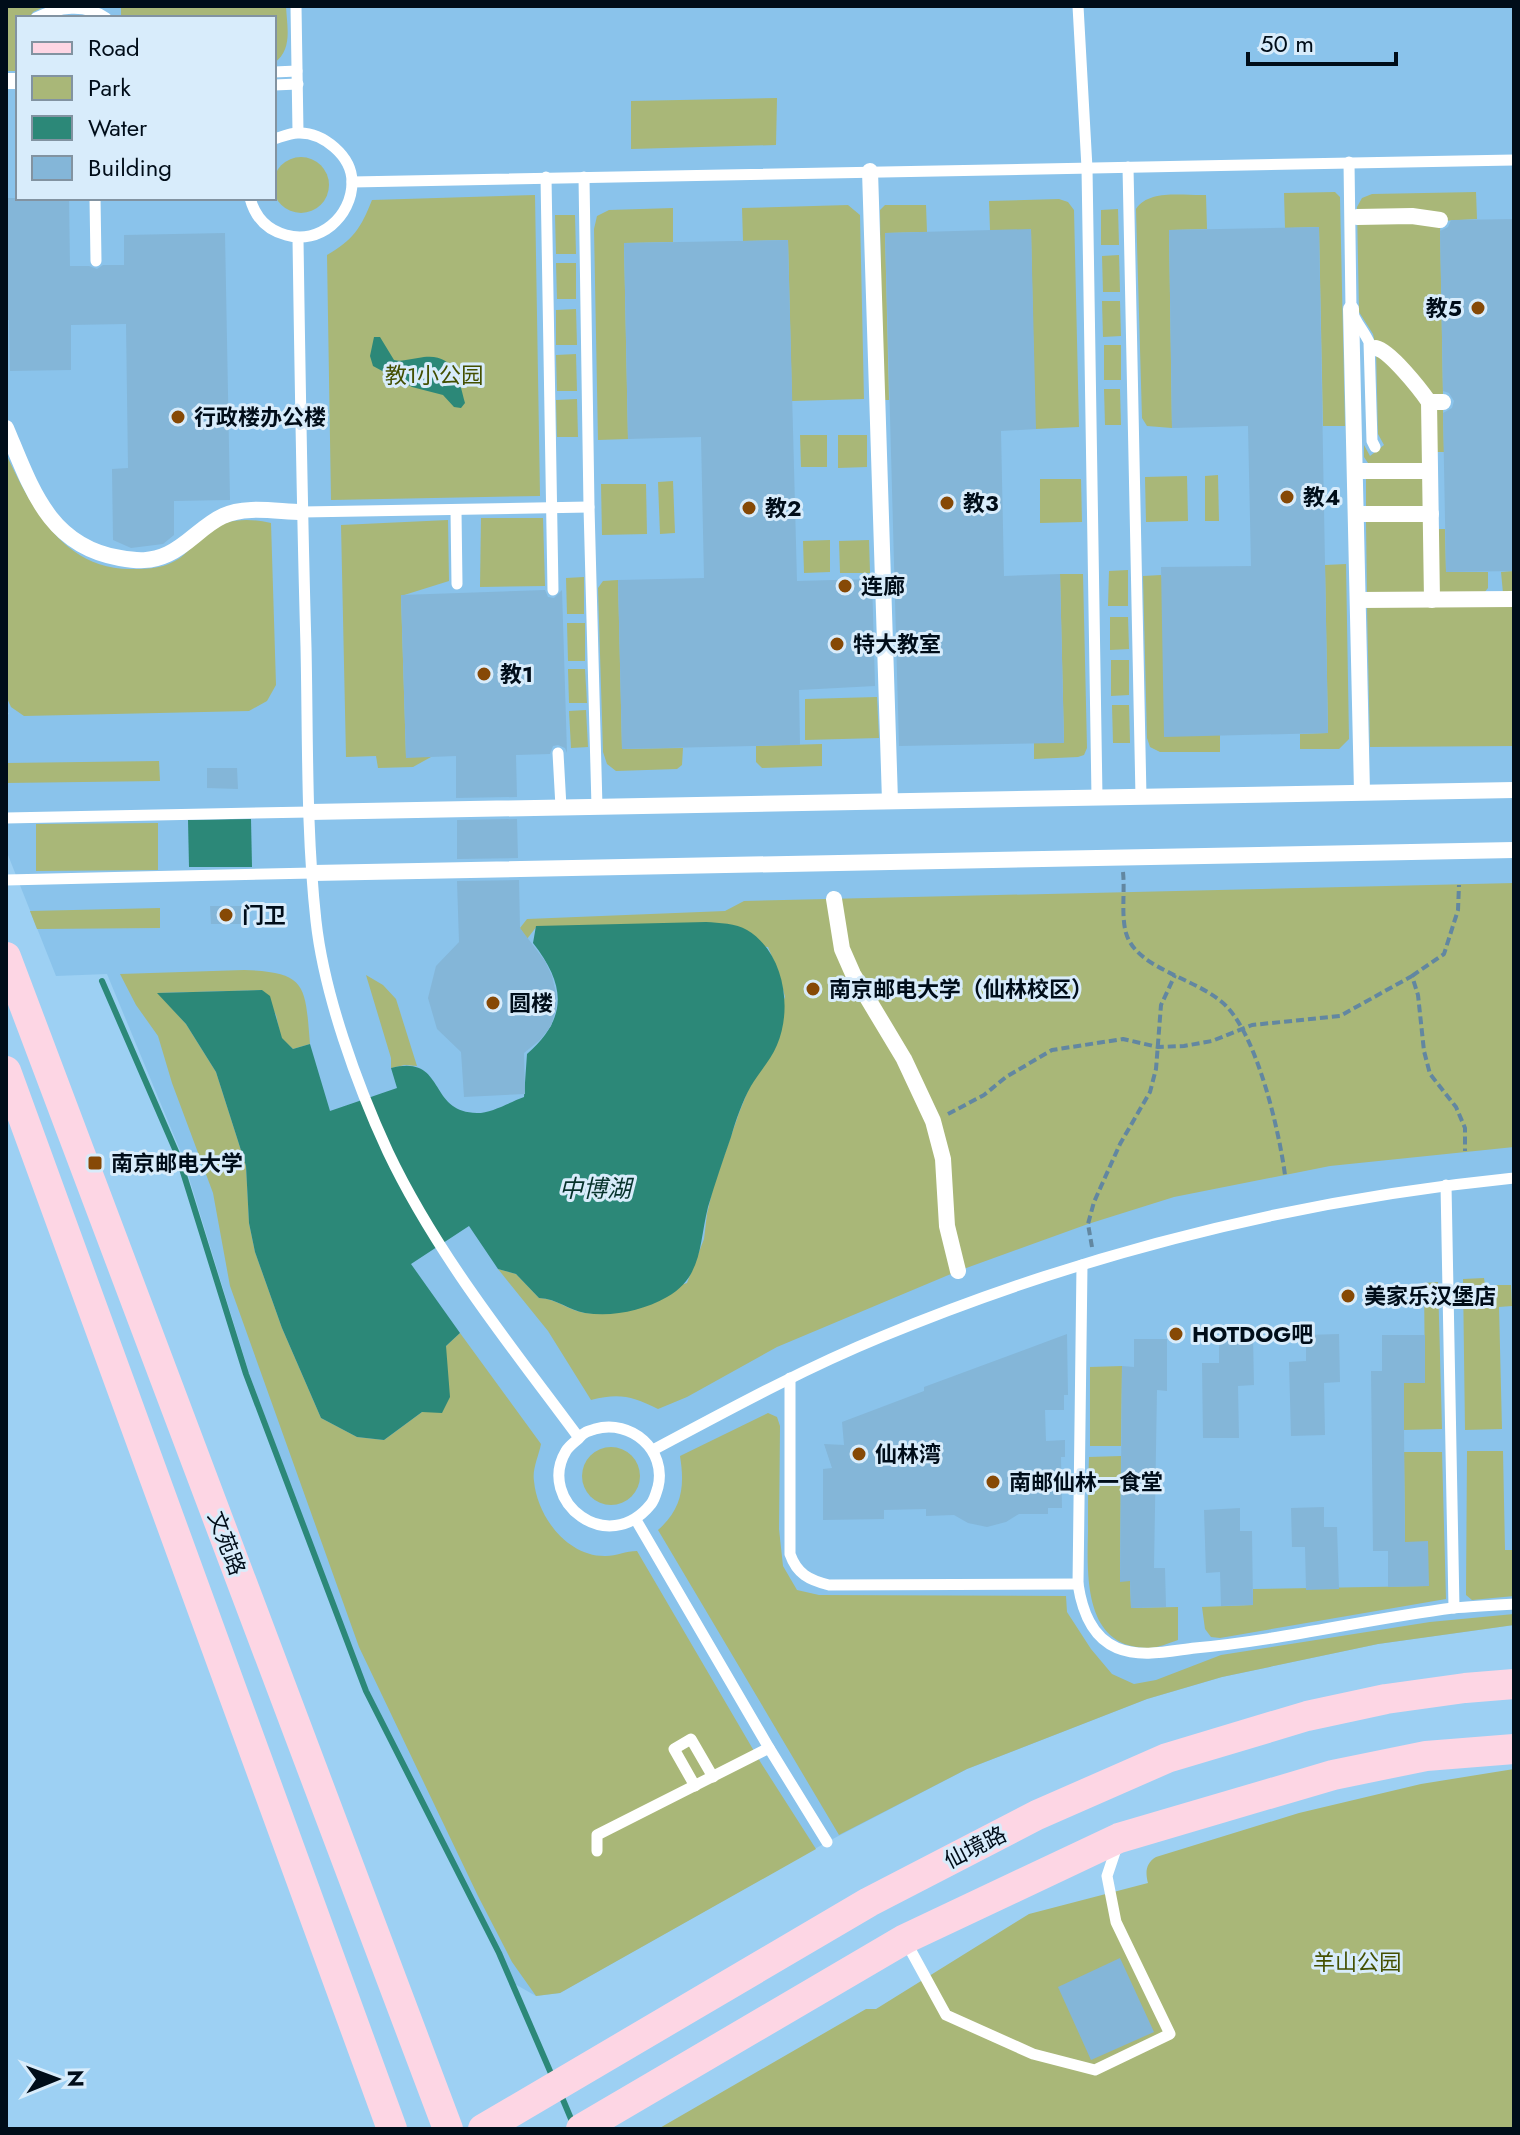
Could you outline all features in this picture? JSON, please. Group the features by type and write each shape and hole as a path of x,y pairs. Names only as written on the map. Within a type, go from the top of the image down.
{"main road":[{"name":"文苑路","path":"6,957 448,2129"},
{"name":"文苑路","path":"6,1071 392,2129"},
{"name":"仙境路","path":"483,2129 869,1902 1037,1815 1167,1758 1307,1716 1386,1699 1514,1684"},
{"path":"581,2129 905,1939 1119,1838 1333,1775 1426,1756 1514,1749"}],"street":[{"path":"870,171 890,801"},
{"path":"1357,217 1412,216 1440,220"},
{"path":"1351,309 1362,792"},
{"path":"1376,348 1383,349 1436,402 1430,471 1432,600"},
{"path":"6,428 44,512 62,533 101,555 148,561 170,553 224,515 302,512"},
{"path":"1355,471 1430,471"},
{"path":"1356,514 1431,514"},
{"path":"1358,600 1514,599"},
{"path":"310,812 1514,790"},
{"path":"313,873 1514,850"},
{"path":"834,899 842,949 853,974 904,1059 933,1121 943,1159 947,1226 958,1271"}],"lane":[{"path":"296,6 298,132"},
{"path":"1078,6 1087,168 1097,797"},
{"path":"40,16 55,9 87,8 102,16"},
{"path":"276,72 297,71"},
{"path":"276,85 298,84"},
{"path":"251,200 254,213 273,232 298,239 326,231 345,211 352,182 345,158 325,139 298,132 276,138"},
{"path":"352,182 1514,160"},
{"path":"1349,162 1351,309 1355,322 1369,342 1372,441 1375,447"},
{"path":"1128,167 1141,797"},
{"path":"546,177 553,590"},
{"path":"584,177 597,807"},
{"path":"95,200 96,261"},
{"path":"298,239 310,812 316,923 327,976 345,1042 388,1152 429,1227 478,1301 579,1438"},
{"path":"302,512 589,507"},
{"path":"456,511 457,584"},
{"path":"558,753 561,807"},
{"path":"6,818 310,812"},
{"path":"6,880 313,873"},
{"path":"653,1450 790,1378 880,1337 957,1307 1082,1265 1169,1238 1254,1218 1344,1200 1514,1178"},
{"path":"1446,1185 1454,1608"},
{"path":"1082,1265 1078,1584 1085,1612 1103,1641 1139,1653 1229,1645 1454,1608 1514,1604"},
{"path":"790,1378 790,1554 795,1567 810,1581 829,1585 1078,1584"},
{"path":"609,1425 634,1432 653,1450 661,1476 654,1501 636,1520 611,1527 585,1521 567,1503 559,1477 566,1452 584,1433 609,1425"},
{"path":"636,1520 827,1842"},
{"path":"695,1786 674,1749 691,1739 713,1777"},
{"path":"597,1851 597,1835 769,1748"},
{"path":"905,1939 946,2015 1033,2054 1095,2070 1170,2034 1116,1922 1107,1876 1119,1838"}],"path":[{"path":"1122,857 1126,933 1134,949 1152,965 1206,990 1227,1006 1243,1028 1281,1142 1285,1175"},
{"path":"933,1121 984,1095 1006,1077 1052,1050 1123,1039 1158,1047 1212,1041 1243,1028 1340,1016 1412,976 1444,954 1458,910 1459,885"},
{"path":"1095,1261 1088,1224 1094,1202 1120,1144 1150,1092 1156,1069 1161,1005 1176,974"},
{"path":"1412,976 1418,995 1424,1051 1430,1074 1456,1107 1465,1128 1465,1151"}],"shaded area":[{"name":"南京邮电大学（仙林校区）","path":"6,6 1514,6 1514,1625 1378,1644 1222,1677 1147,1699 967,1769 827,1842 560,1993 536,1996 513,1983 366,1691 249,1373 182,1155 107,974 56,976 6,850 6,715 9,714 6,708"}],"green space":[{"path":"6,6 46,6 30,16 16,16 16,71 6,71"},
{"path":"121,6 286,6 288,30 284,52 276,61 276,16 121,16"},
{"path":"777,98 776,145 631,149 631,101"},
{"path":"290,159 312,159 327,174 327,196 312,211 290,211 276,198 276,172"},
{"path":"1335,192 1340,197 1345,426 1323,426 1319,227 1285,228 1284,193"},
{"path":"1476,192 1477,219 1440,221 1443,396 1426,396 1426,461 1421,466 1370,466 1364,457 1364,445 1370,456 1384,445 1378,434 1376,348 1373,334 1359,312 1357,207 1362,198 1372,194"},
{"name":"教1小公园","path":"535,195 540,496 331,500 327,255 355,232 372,200"},
{"path":"1206,195 1207,229 1169,230 1172,428 1147,426 1142,418 1136,209 1158,196"},
{"path":"1059,199 1068,202 1074,210 1079,427 1035,429 1031,230 990,230 989,201"},
{"path":"848,205 860,215 864,399 792,401 788,240 743,241 742,208"},
{"path":"885,205 926,205 927,232 885,233 889,400 882,400 880,210"},
{"path":"673,208 673,242 624,243 628,439 598,440 594,229 597,216 609,210"},
{"path":"1118,209 1119,245 1101,245 1101,210"},
{"path":"555,215 575,215 576,254 556,254"},
{"path":"1119,255 1120,292 1103,292 1102,256"},
{"path":"556,263 576,263 576,299 557,299"},
{"path":"1102,301 1120,301 1121,336 1103,337"},
{"path":"576,309 577,345 556,345 556,310"},
{"path":"1104,345 1121,345 1121,380 1104,380"},
{"path":"576,354 577,391 557,391 556,355"},
{"path":"1104,389 1120,389 1121,425 1105,425"},
{"path":"577,399 578,437 557,437 556,400"},
{"path":"1432,409 1443,409 1444,452 1432,452"},
{"path":"800,435 827,435 827,467 801,467"},
{"path":"838,435 867,435 867,467 838,468"},
{"path":"6,454 39,515 53,532 70,548 109,567 139,569 163,566 180,558 207,533 222,524 246,520 271,523 276,685 267,701 249,711 24,716 11,707 6,696"},
{"path":"1218,475 1219,521 1205,521 1205,476"},
{"path":"1187,476 1188,521 1146,522 1145,477"},
{"path":"1426,476 1427,508 1366,509 1366,478"},
{"path":"1040,479 1081,479 1082,522 1040,523"},
{"path":"673,481 675,533 660,534 658,482"},
{"path":"601,484 646,484 647,534 602,535"},
{"path":"481,518 543,518 545,586 480,587"},
{"path":"448,520 449,581 401,596 406,757 431,757 413,767 378,768 376,756 346,757 341,525"},
{"path":"1427,520 1428,592 1367,593 1366,521"},
{"path":"1445,529 1446,572 1488,572 1488,588 1484,593 1436,593 1434,532"},
{"path":"830,540 830,572 804,573 803,541"},
{"path":"869,540 870,573 840,573 839,541"},
{"path":"1346,564 1349,739 1339,749 1300,749 1300,734 1328,733 1325,565"},
{"path":"1128,570 1128,606 1108,606 1109,571"},
{"path":"1514,571 1514,595 1503,593 1501,572"},
{"path":"1060,574 1083,574 1087,748 1084,755 1078,757 1034,759 1034,743 1064,742"},
{"path":"1161,575 1220,735 1220,752 1160,752 1150,747 1147,738 1143,576"},
{"path":"584,577 584,614 567,614 566,578"},
{"path":"618,580 622,749 683,748 682,765 677,769 616,771 607,764 603,752 598,588 603,581"},
{"path":"1514,604 1514,746 1370,747 1367,605"},
{"path":"1110,617 1128,617 1129,649 1110,650"},
{"path":"567,623 585,623 585,661 568,661"},
{"path":"1111,660 1129,660 1129,695 1111,696"},
{"path":"568,669 585,669 587,703 569,703"},
{"path":"877,697 879,738 805,740 805,699"},
{"path":"1112,705 1129,705 1130,743 1113,743"},
{"path":"586,710 588,747 571,748 569,711"},
{"path":"822,744 822,766 762,768 756,762 756,746"},
{"path":"159,761 160,781 6,783 6,763"},
{"path":"158,823 158,870 36,871 36,824"},
{"path":"1514,883 1514,1147 1330,1166 1174,1197 958,1271 777,1347 687,1397 658,1409 625,1397 591,1400 548,1331 498,1269 516,1274 539,1298 586,1313 622,1307 687,1283 704,1239 713,1188 785,997 768,947 537,926 527,939 520,928 527,919 725,911 744,901"},
{"path":"160,908 160,928 37,929 30,911"},
{"path":"244,970 281,974 299,986 307,1008 310,1044 293,1049 281,1038 276,1015 262,990 158,993 186,1024 216,1072 246,1166 249,1223 255,1252 282,1328 321,1418 357,1437 384,1440 422,1412 446,1346 460,1333 541,1444 534,1476 536,1494 556,1532 579,1550 592,1554 610,1556 637,1551 761,1763 816,1849 560,1993 536,1996 512,1962 359,1647 230,1286 213,1193 158,1036 136,1005 120,974"},
{"path":"366,975 383,985 396,999 417,1066 391,1068 391,1058"},
{"path":"1484,1278 1485,1285 1511,1285 1512,1306 1499,1307 1502,1429 1465,1430 1463,1279"},
{"path":"1438,1282 1442,1429 1404,1430 1404,1383 1425,1382 1424,1283"},
{"path":"1122,1366 1121,1446 1090,1446 1090,1367"},
{"path":"768,1413 777,1417 780,1426 779,1529 783,1566 797,1590 819,1595 1066,1596 1067,1612 1091,1649 1112,1674 1134,1684 1156,1680 1221,1655 1430,1622 1514,1614 1514,1625 1378,1644 1222,1677 1147,1699 967,1769 839,1835 658,1530 672,1514 680,1497 680,1456"},
{"path":"611,1447 622,1449 631,1456 638,1465 638,1487 631,1496 622,1503 611,1505 600,1503 591,1496 584,1487 582,1476 584,1465 591,1456 600,1449"},
{"path":"1467,1451 1503,1451 1505,1550 1514,1550 1514,1596 1472,1600 1466,1595"},
{"path":"1404,1452 1442,1452 1446,1599 1220,1638 1211,1637 1205,1629 1202,1607 1253,1605 1253,1589 1428,1586 1428,1542 1405,1542"},
{"path":"1121,1456 1120,1581 1130,1581 1131,1608 1178,1607 1178,1640 1156,1647 1127,1645 1111,1636 1094,1607 1090,1588 1089,1457"},
{"name":"羊山公园","path":"1514,1769 1514,2129 658,2129 866,2009 876,2009 1029,1914 1148,1883 1147,1868 1156,1857 1299,1813 1421,1784"}],"water":[{"path":"374,337 380,337 394,360 430,357 446,362 460,383 465,403 461,408 454,407 443,395 412,387 373,366 370,356"},
{"path":"251,819 252,867 189,867 188,820"},
{"name":"中博湖","path":"706,922 738,926 760,940 777,966 782,982 784,1015 774,1050 751,1086 740,1111 708,1207 698,1258 687,1279 667,1297 637,1309 606,1314 579,1312 552,1300 539,1298 516,1274 498,1269 469,1226 411,1264 460,1333 446,1346 450,1397 442,1413 422,1412 384,1440 357,1437 321,1418 282,1328 255,1252 249,1223 246,1166 216,1072 186,1024 157,993 262,990 270,996 282,1038 293,1049 310,1044 330,1111 397,1088 391,1068 409,1066 421,1069 430,1076 450,1104 461,1110 483,1113 524,1097 527,1054 540,1041 556,1014 558,1001 552,973 533,943 536,926"}],"building":[{"name":"行政楼办公楼","path":"6,198 69,200 70,266 97,269 103,265 124,265 124,235 225,233 230,500 174,501 174,535 163,544 131,548 113,540 112,469 128,468 126,324 71,325 71,370 10,371 9,320 6,320"},
{"name":"教5","path":"1514,219 1514,571 1446,572 1443,413 1452,408 1454,401 1449,393 1443,391 1440,231 1448,227 1451,220"},
{"name":"教4","path":"1319,227 1328,733 1164,737 1161,567 1251,566 1248,426 1172,428 1169,230"},
{"name":"教3","path":"1031,229 1036,429 1001,431 1004,576 1060,574 1064,743 899,746 885,233"},
{"name":"教2","path":"788,240 797,581 872,579 875,686 799,690 800,745 622,749 618,580 704,578 701,437 628,439 624,243"},
{"name":"教1","path":"545,590 548,597 554,598 562,590 567,753 565,748 558,745 553,746 550,754 516,755 517,797 456,798 456,756 406,758 401,595"},
{"path":"207,768 237,768 238,789 207,788"},
{"path":"517,819 518,858 457,859 457,820"},
{"name":"圆楼","path":"519,880 520,928 545,961 552,976 556,1009 551,1026 524,1053 525,1094 464,1097 461,1052 437,1029 428,998 436,966 459,942 457,881"},
{"name":"门卫","path":"210,906 241,906 242,924 211,924"},
{"path":"1067,1334 1068,1395 1064,1395 1064,1410 1045,1410 1046,1441 1065,1440 1065,1457 1061,1457 1062,1508 1048,1508 1048,1514 1019,1514 1006,1522 987,1527 968,1523 954,1515 926,1516 926,1509 884,1510 884,1519 823,1520 823,1469 832,1468 824,1444 844,1445 842,1422 924,1391 924,1387"},
{"path":"1339,1334 1340,1382 1324,1383 1325,1435 1291,1436 1289,1362 1306,1361 1306,1335"},
{"path":"1382,1335 1425,1335 1425,1383 1404,1383 1405,1542 1428,1541 1429,1586 1388,1587 1388,1551 1373,1551 1371,1371 1382,1371"},
{"path":"1253,1336 1254,1385 1238,1386 1239,1438 1203,1438 1202,1363 1219,1363 1219,1337"},
{"path":"1134,1339 1167,1339 1167,1391 1157,1390 1154,1568 1165,1568 1166,1607 1131,1608 1130,1581 1120,1582 1122,1366 1134,1367"},
{"path":"1324,1507 1324,1527 1337,1527 1339,1589 1306,1590 1305,1547 1292,1547 1291,1508"},
{"path":"1240,1508 1240,1531 1252,1531 1253,1605 1221,1606 1220,1572 1206,1573 1204,1510"},
{"path":"1120,1958 1154,2032 1091,2060 1058,1987"}],"waterway":[{"path":"102,981 178,1156 246,1374 366,1691 499,1953 553,2078"},
{"path":"561,2095 574,2126"}],"place":[{"name":"教5","path":"1478,308"},
{"name":"行政楼办公楼","path":"178,417"},
{"name":"教4","path":"1287,497"},
{"name":"教3","path":"947,503"},
{"name":"教2","path":"749,508"},
{"name":"连廊","path":"845,586"},
{"name":"特大教室","path":"837,644"},
{"name":"教1","path":"484,674"},
{"name":"门卫","path":"226,915"},
{"name":"南京邮电大学（仙林校区）","path":"813,989"},
{"name":"圆楼","path":"493,1003"},
{"name":"南京邮电大学","path":"95,1163"},
{"name":"美家乐汉堡店","path":"1348,1296"},
{"name":"HOTDOG吧","path":"1176,1334"},
{"name":"仙林湾","path":"859,1454"},
{"name":"南邮仙林一食堂","path":"993,1482"}]}
